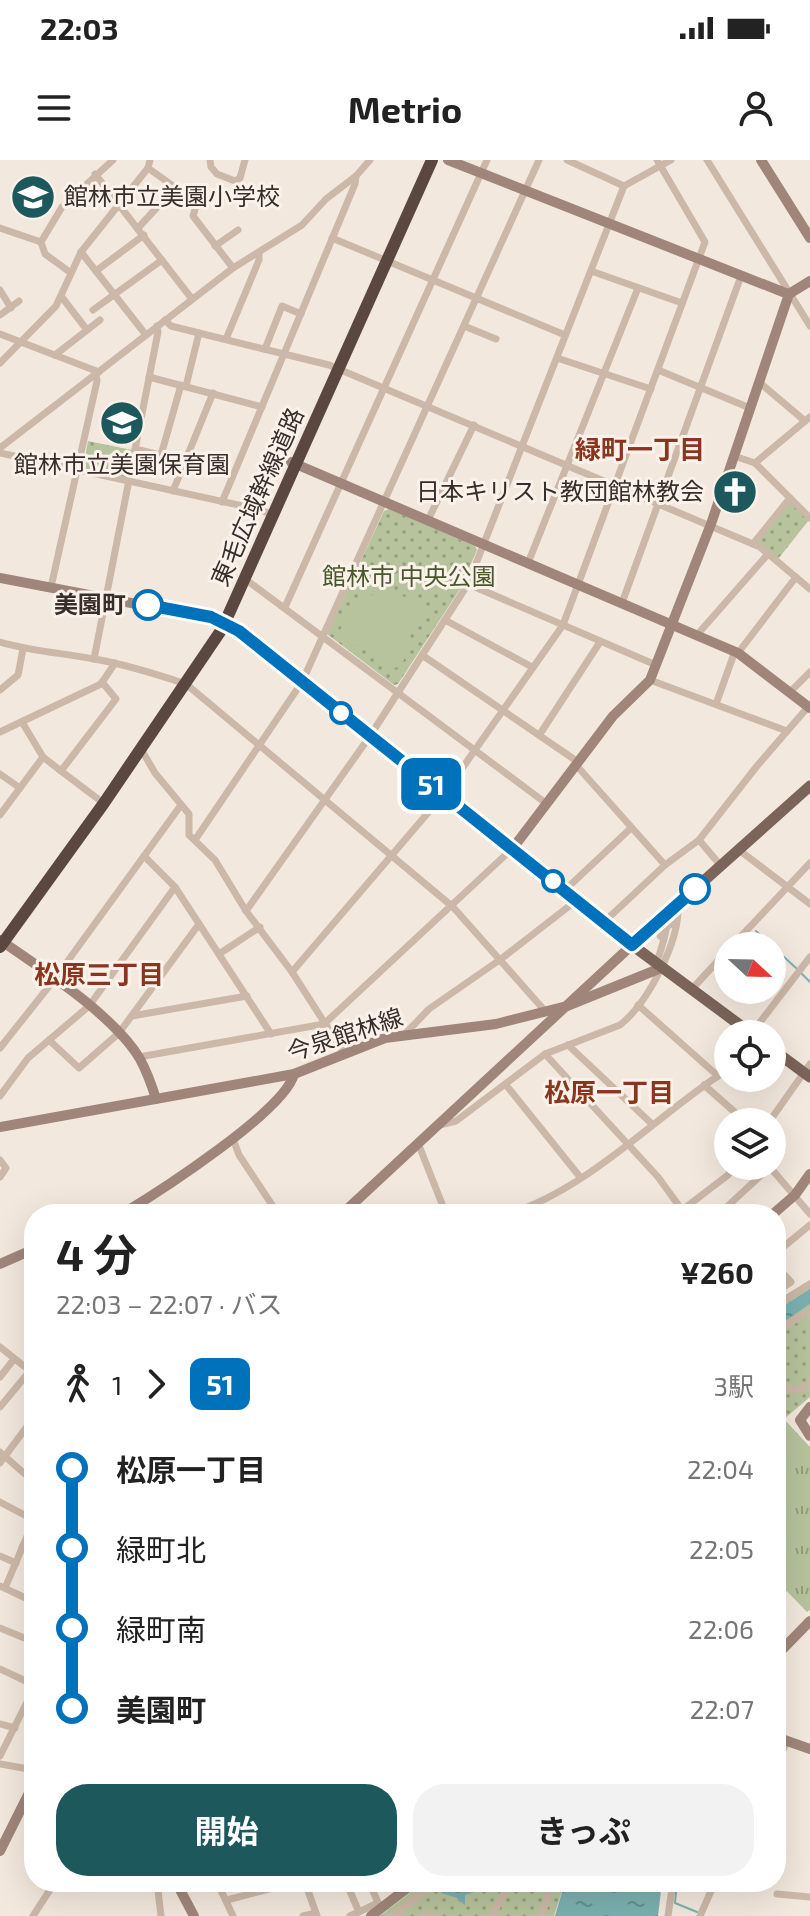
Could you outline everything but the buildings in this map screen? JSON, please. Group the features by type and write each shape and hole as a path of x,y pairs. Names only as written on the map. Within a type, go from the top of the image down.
{"highway":[{"name":"東毛広域幹線道路","path":"223,621 426,160"},
{"name":"東毛広域幹線道路","path":"384,260 432,160"},
{"name":"東毛広域幹線道路","path":"1,941 141,749 223,621 245,579 271,514"},
{"name":"東毛広域幹線道路","path":"1,941 98,799 183,683"}],"main road":[{"path":"223,621 632,945 733,1020"},
{"path":"632,945 810,786"},
{"path":"786,1058 808,1071"}],"street":[{"path":"71,273 45,254 41,242 62,207 113,160"},
{"path":"210,160 217,174 235,181 240,178 245,160"},
{"path":"0,450 233,268 302,225 370,160"},
{"path":"448,160 789,294"},
{"path":"285,607 487,160"},
{"path":"195,840 302,682 539,160"},
{"path":"567,160 624,186"},
{"path":"246,911 370,736 468,584 624,186 658,163 671,160"},
{"path":"707,160 810,326"},
{"path":"761,160 810,238"},
{"path":"292,972 444,794 563,625 705,242 658,163"},
{"path":"0,363 49,315 81,252 120,206 149,164 197,203 193,216 233,268"},
{"path":"95,174 192,299"},
{"path":"222,502 356,176"},
{"path":"96,271 141,232 175,188"},
{"path":"0,229 41,242"},
{"path":"215,246 238,230"},
{"path":"332,238 565,335"},
{"path":"81,252 146,335"},
{"path":"226,339 259,260 259,253"},
{"path":"93,310 162,260"},
{"path":"591,271 682,303"},
{"path":"622,603 741,276"},
{"path":"139,1057 324,1024 513,848 613,716 650,680 711,524 789,294 810,281"},
{"path":"528,563 638,288"},
{"path":"0,290 11,308"},
{"path":"61,296 87,330"},
{"path":"0,315 19,301"},
{"path":"265,349 282,306 301,314"},
{"path":"55,355 100,320"},
{"path":"165,320 171,326 337,368 474,425 753,544 810,589"},
{"path":"94,659 157,326"},
{"path":"464,326 496,339"},
{"path":"161,455 199,333"},
{"path":"0,334 98,373"},
{"path":"557,358 651,389"},
{"path":"658,370 750,408"},
{"path":"51,587 98,373"},
{"path":"149,377 262,407"},
{"path":"755,463 807,419 759,382"},
{"path":"173,491 213,393"},
{"path":"428,520 474,425"},
{"path":"135,449 185,461"},
{"path":"0,450 77,471 271,514"},
{"path":"734,456 755,463 810,518"},
{"path":"294,464 737,652 809,707 699,840 665,865 604,922"},
{"path":"753,544 790,498"},
{"path":"697,635 768,554"},
{"path":"716,704 737,652 796,577"},
{"path":"0,578 223,621"},
{"path":"245,579 547,804"},
{"path":"468,584 656,665"},
{"path":"445,620 532,667"},
{"path":"0,642 23,649 115,663 183,683 453,907 546,1012"},
{"path":"540,734 600,642"},
{"path":"0,690 18,675 23,649"},
{"path":"422,655 540,734 577,764 665,865"},
{"path":"0,732 102,682 115,663"},
{"path":"790,692 810,672"},
{"path":"650,680 787,731"},
{"path":"61,771 116,699 102,682"},
{"path":"22,722 43,757 98,799"},
{"path":"141,749 155,773 189,814 189,835 215,860 246,911 292,972 344,1053"},
{"path":"0,815 43,757"},
{"path":"0,774 20,788"},
{"path":"0,1048 54,980 181,805"},
{"path":"565,890 631,828"},
{"path":"699,840 721,866"},
{"path":"739,850 810,904"},
{"path":"144,856 175,887 271,1034"},
{"path":"746,932 810,863"},
{"path":"0,1096 28,1058 89,1006 175,887"},
{"path":"405,1034 429,1009 501,959 577,900"},
{"path":"438,1126 456,1121 545,1054 620,1025 638,1005 658,965 676,923 678,905"},
{"path":"658,965 667,926 676,923"},
{"path":"49,1040 79,1068 119,1033 199,924"},
{"path":"219,954 260,927"},
{"path":"647,932 663,936"},
{"path":"1,941 89,1006 119,1033 139,1057 156,1099"},
{"name":"今泉館林線","path":"0,1127 294,1074 366,1044 405,1034 487,1026 567,1006 632,945"},
{"path":"763,1020 810,957"},
{"path":"353,1204 567,1006 658,965"},
{"path":"691,990 714,965"},
{"path":"132,1016 247,996"},
{"path":"638,1005 714,1072"},
{"path":"568,1045 652,1124"},
{"path":"545,1054 658,1177 675,1204"},
{"path":"780,1108 808,1071"},
{"path":"137,1204 233,1139 261,1116 290,1084 294,1074"},
{"path":"537,1204 580,1177 714,1079"},
{"path":"506,1085 580,1177"},
{"path":"704,1085 730,1108"},
{"path":"233,1139 239,1155 271,1204"},
{"path":"418,1143 442,1204"},
{"path":"0,1160 6,1168 0,1177"},
{"path":"785,1204 810,1174"},
{"path":"690,1204 722,1180"},
{"path":"730,1204 756,1180"},
{"path":"782,1180 810,1214"},
{"path":"786,1245 810,1225"},
{"path":"0,1264 24,1253"},
{"path":"786,1299 810,1284"},
{"path":"786,1326 810,1310"},
{"path":"0,1347 24,1365"},
{"path":"0,1377 14,1359"},
{"path":"0,1407 24,1381"},
{"path":"786,1388 802,1389 810,1383"},
{"path":"810,1407 800,1420 810,1436"},
{"path":"0,1463 2,1453 24,1428"},
{"path":"2,1453 24,1473"},
{"path":"0,1502 24,1515"},
{"path":"24,1542 3,1587 24,1597"},
{"path":"0,1556 16,1563"},
{"path":"786,1646 810,1621"},
{"path":"0,1628 24,1638"},
{"path":"0,1669 24,1681"},
{"path":"0,1756 24,1708"},
{"path":"0,1724 15,1728"},
{"path":"786,1742 810,1749"},
{"path":"0,1764 24,1768"},
{"path":"0,1851 24,1803"},
{"path":"33,1916 49,1892"},
{"path":"158,1892 161,1916"},
{"path":"181,1892 194,1916"},
{"path":"223,1892 233,1916"},
{"path":"227,1900 247,1892"},
{"path":"303,1916 317,1914 309,1892"},
{"path":"350,1892 359,1912"},
{"path":"350,1916 377,1909 401,1892"},
{"path":"393,1916 425,1892"},
{"path":"492,1916 505,1892"},
{"path":"541,1916 549,1892"},
{"path":"668,1916 672,1892"},
{"path":"700,1916 711,1892"},
{"path":"777,1894 810,1897"},
{"path":"422,1916 437,1916"}],"green space":[{"path":"88,441 132,450 126,478 83,468"},
{"path":"790,501 809,520 778,559 758,542"},
{"name":"館林市 中央公園","path":"389,509 475,546 477,550 460,589 398,684 394,685 327,634 384,511"},
{"path":"387,592 422,605 425,612 409,638 415,643 399,667 387,669 376,663 372,654 337,636 356,605 369,596"},
{"path":"810,1280 810,1397 786,1417 786,1295"},
{"path":"786,1421 810,1447 810,1610 807,1612 786,1590"},
{"path":"411,1892 562,1892 554,1916 380,1916"}],"water":[{"path":"810,1289 810,1304 786,1320 786,1305"},
{"path":"475,1892 465,1895 465,1905 457,1898 441,1893"},
{"path":"562,1892 661,1892 658,1916 555,1916"}],"waterway":[{"path":"756,931 796,968"},
{"path":"801,973 810,982"},
{"path":"676,1892 675,1903 697,1912"}],"bus line":[{"name":"51","path":"148,605 211,617 239,631 632,945 695,889"}],"place":[{"name":"館林市立美園小学校","path":"33,197"},
{"name":"館林市立美園保育園","path":"122,423"},
{"name":"日本キリスト教団館林教会","path":"735,492"},
{"name":"美園町","path":"148,605"}],"district":[{"name":"緑町一丁目","path":"640,450"},
{"name":"松原三丁目","path":"99,975"},
{"name":"松原一丁目","path":"609,1093"}]}
